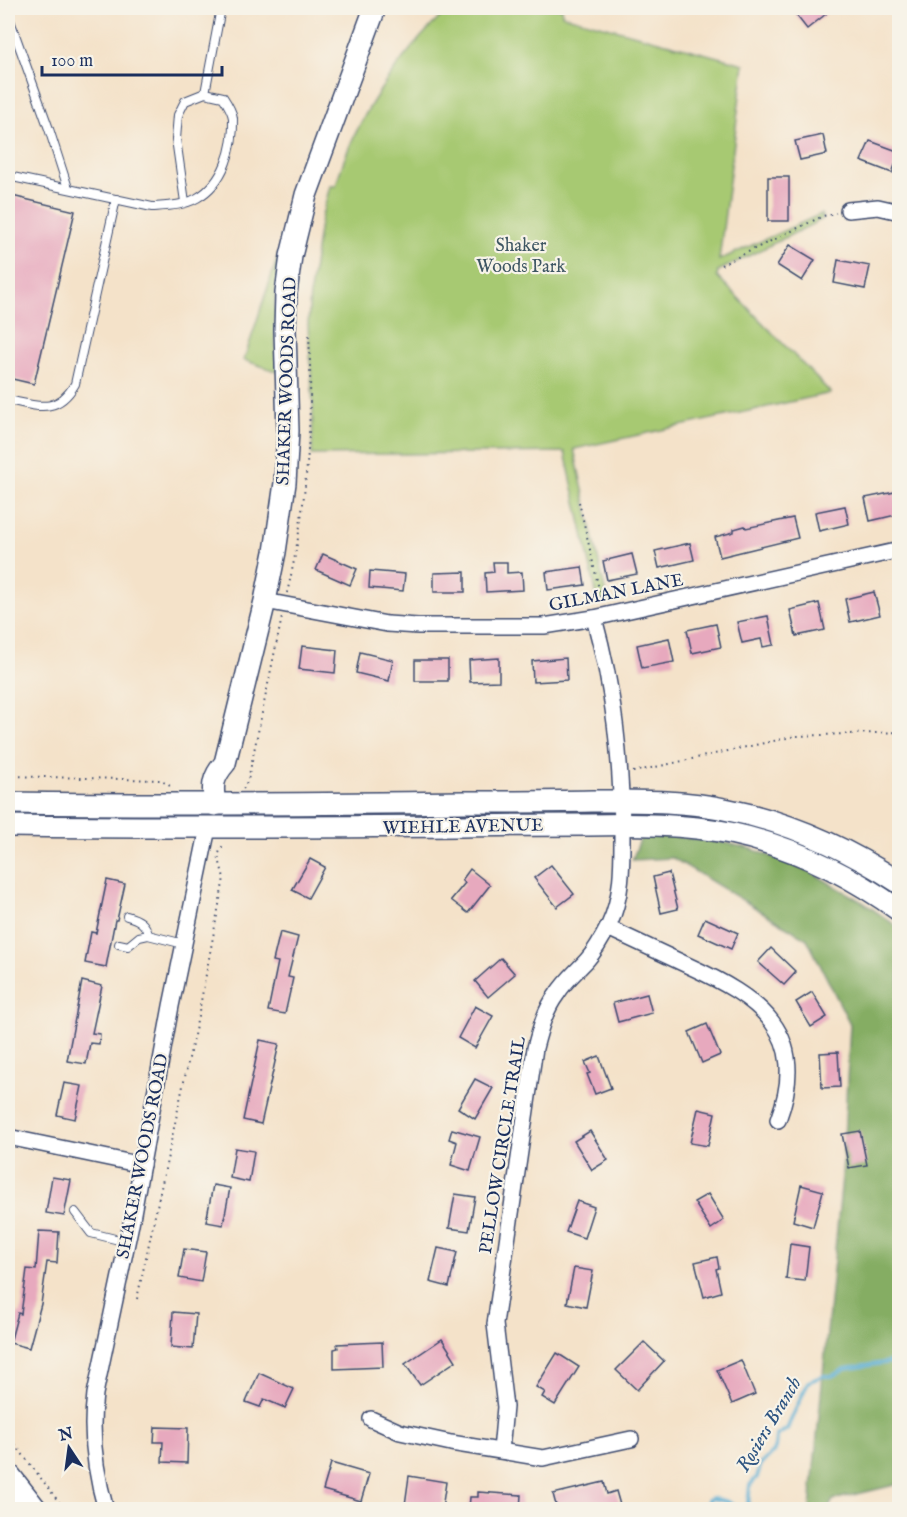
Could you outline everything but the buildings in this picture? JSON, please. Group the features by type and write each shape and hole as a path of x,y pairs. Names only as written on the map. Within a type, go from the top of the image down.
{"highway":[{"path":"8,1478 33,1509"}],"main road":[{"name":"SHAKER WOODS ROAD","path":"208,828 221,797 212,790 216,774 225,763 275,603 275,552 285,483 288,431 285,330 286,293 291,256 306,195 375,8"},
{"name":"WIEHLE AVENUE","path":"8,803 221,797 622,801 700,805 750,814 796,829 836,846 876,867 900,883"},
{"name":"WIEHLE AVENUE","path":"8,826 208,828 622,825 687,827 730,833 819,862 870,890 900,911"}],"street":[{"path":"848,210 878,207 900,212"},
{"name":"GILMAN LANE","path":"275,603 387,624 544,626 600,617 900,550"},
{"name":"PELLOW CIRCLE TRAIL","path":"501,1451 505,1407 495,1324 535,1048 546,1011 557,993 589,958 608,928 619,896 622,801 616,718 600,617"},
{"name":"SHAKER WOODS ROAD","path":"106,1509 96,1461 93,1415 102,1353 127,1242 171,1006 208,828"},
{"path":"608,928 721,980 755,1002 767,1015 781,1038 789,1066 787,1097 778,1120"},
{"path":"8,1137 142,1165"},
{"path":"371,1419 400,1431 451,1443 543,1458 632,1439"}],"lane":[{"path":"205,93 221,8"},
{"path":"8,15 68,189"},
{"path":"8,176 152,207 173,206 196,199 212,188 223,171 230,148 233,116 223,97 205,93 185,101 177,116 176,139 185,202"},
{"path":"8,400 46,407 68,396 75,384 116,199"},
{"path":"127,916 144,924 148,935"},
{"path":"118,944 128,946 139,937 148,935 184,944"},
{"path":"75,1212 92,1233 127,1242"}],"path":[{"path":"721,265 823,216 848,210"},
{"path":"579,502 600,617"},
{"path":"221,797 243,789 248,780 275,603"},
{"path":"631,772 796,736 900,732"},
{"path":"8,776 160,780 175,789"},
{"path":"136,1299 199,1012 224,878 218,855 224,843"},
{"path":"8,1435 65,1509"}],"green space":[{"name":"Shaker Woods Park","path":"450,8 562,8 562,15 744,64 719,260 821,214 823,219 718,271 717,276 831,393 574,449 607,599 598,601 565,452 312,455 313,406 308,325 310,292 320,223 330,186 336,186 354,137 381,90 414,45"},
{"path":"281,247 276,278 275,309 278,372 244,360"},
{"path":"656,834 726,843 752,849 809,871 864,903 899,928 899,1484 833,1500 828,1509 810,1509 842,1177 850,1024 807,939 673,858 632,860 642,835"}],"waterway":[{"name":"Rosiers Branch","path":"744,1510 748,1503 750,1485 757,1477 761,1464 775,1450 776,1436 787,1429 808,1382 823,1376 832,1376 845,1369 890,1362 896,1364 900,1375"},
{"name":"Rosiers Branch","path":"706,1510 708,1500 712,1498 728,1502 740,1510"}]}
